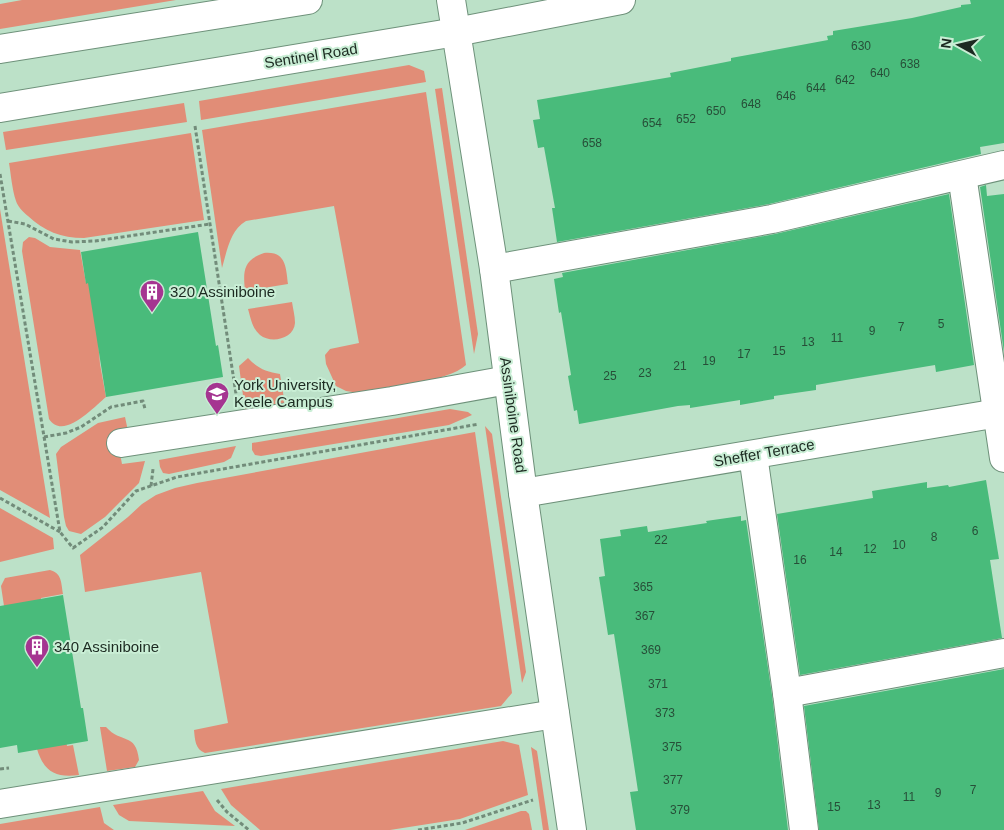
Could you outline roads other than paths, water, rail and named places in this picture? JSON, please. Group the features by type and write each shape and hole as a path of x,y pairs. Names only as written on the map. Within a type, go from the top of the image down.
{"street":[{"path":"0,49 308,0"},
{"name":"Assiniboine Road","path":"451,0 494,269 523,494 572,830"},
{"name":"Sentinel Road","path":"0,108 456,32 621,0"},
{"path":"494,269 772,219 1004,164"},
{"path":"962,175 1001,413 1004,458"},
{"path":"121,444 392,401 508,380"},
{"name":"Sheffer Terrace","path":"523,494 1001,413"},
{"path":"753,455 787,693 804,830"},
{"path":"787,693 1004,653"},
{"path":"0,804 555,714"}],"place":[{"name":"320 Assiniboine","path":"152,313"},
{"name":"York University, Keele Campus","path":"217,415"},
{"name":"340 Assiniboine","path":"37,668"}]}
